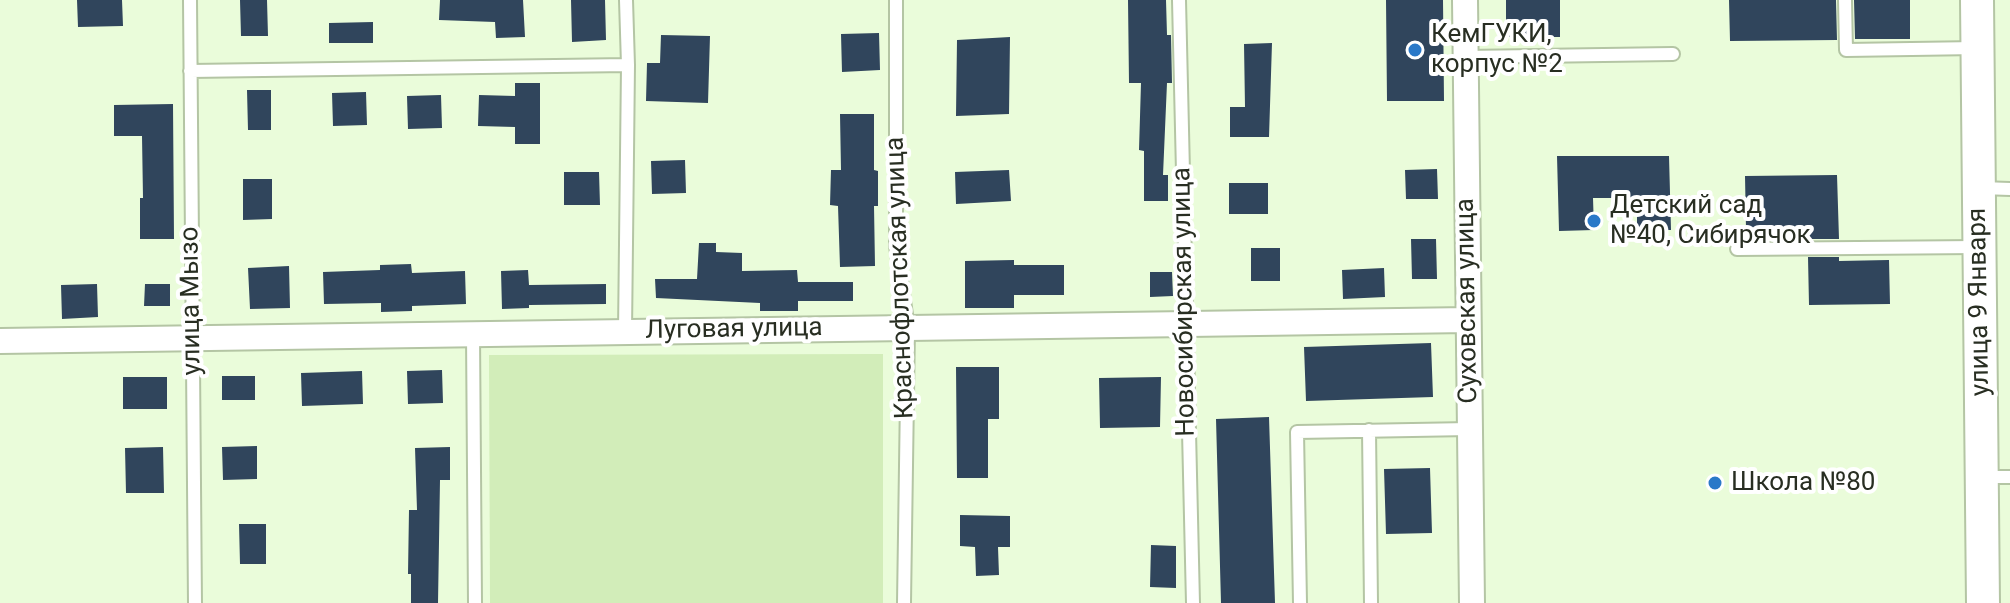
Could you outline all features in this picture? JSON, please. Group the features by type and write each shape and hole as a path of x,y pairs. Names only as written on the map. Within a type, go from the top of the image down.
{"street":[{"name":"Суховская улица","path":"1465,0 1472,603"},
{"name":"улица 9 Января","path":"1977,0 1977,48 1994,189 1979,247 1996,477 1983,603"},
{"name":"Луговая улица","path":"0,341 1468,320"}],"lane":[{"name":"улица Мызо","path":"190,0 195,603"},
{"path":"625,332 626,0"},
{"name":"Краснофлотская улица","path":"896,0 896,246 908,328 904,603"},
{"name":"Новосибирская улица","path":"1179,0 1184,324 1193,603"},
{"path":"1845,0 1846,50 1977,48"},
{"path":"1465,57 1673,54"},
{"path":"190,71 628,65"},
{"path":"1737,249 1979,247"},
{"path":"473,334 475,603"},
{"path":"1300,603 1297,432 1470,429"},
{"path":"1369,430 1371,603"}],"green space":[{"path":"883,354 883,603 490,603 489,355"}],"building":[{"path":"77,0 122,0 123,26 78,27"},
{"path":"240,0 267,0 268,36 241,36"},
{"path":"440,0 523,0 525,37 496,38 495,22 439,20"},
{"path":"571,0 605,0 606,40 572,42"},
{"path":"1128,0 1166,0 1167,35 1171,35 1172,83 1167,83 1163,175 1168,175 1168,201 1144,201 1144,151 1139,150 1141,83 1129,83"},
{"name":"КемГУКИ, корпус №2","path":"1386,0 1443,0 1444,101 1387,101"},
{"path":"1506,0 1560,0 1560,37 1506,37"},
{"path":"1729,0 1836,0 1837,40 1730,41"},
{"path":"1854,0 1910,0 1910,39 1855,39"},
{"path":"373,22 373,43 329,43 329,23"},
{"path":"879,33 880,70 842,72 841,34"},
{"path":"661,35 710,36 708,103 646,101 647,63 660,63"},
{"path":"1010,37 1009,114 956,116 957,40"},
{"path":"1272,43 1269,137 1230,137 1230,107 1245,107 1244,44"},
{"path":"515,83 540,83 540,144 515,144 515,127 478,126 479,95 515,96"},
{"path":"247,90 271,90 271,130 248,130"},
{"path":"366,92 367,125 333,126 332,93"},
{"path":"441,95 442,128 408,129 407,96"},
{"path":"173,104 174,239 140,239 142,136 114,136 114,105"},
{"path":"840,114 874,114 874,170 878,171 878,206 874,206 875,266 840,267 838,206 830,205 831,170 841,170"},
{"path":"1557,156 1669,156 1671,230 1637,230 1637,198 1593,198 1594,230 1559,231"},
{"path":"685,160 686,193 652,194 651,161"},
{"path":"1437,169 1438,199 1406,199 1405,170"},
{"path":"1009,170 1011,201 956,204 955,172"},
{"path":"564,172 599,172 600,205 564,205"},
{"path":"1837,175 1839,239 1808,239 1808,229 1746,229 1745,176"},
{"path":"243,179 272,179 272,219 243,220"},
{"path":"1229,183 1268,183 1268,214 1229,214"},
{"path":"1411,239 1436,239 1437,279 1412,279"},
{"path":"699,243 716,243 716,252 742,253 742,271 797,270 798,282 853,282 853,301 798,301 798,311 760,311 760,303 656,298 655,279 697,279"},
{"path":"1251,248 1280,248 1280,281 1251,281"},
{"path":"1808,257 1839,257 1839,261 1889,260 1890,304 1809,305"},
{"path":"1014,260 1014,265 1064,265 1064,295 1014,295 1014,308 965,308 965,261"},
{"path":"411,264 412,273 465,271 466,304 412,306 412,311 381,312 381,303 324,304 323,272 380,270 380,265"},
{"path":"289,266 290,308 250,309 248,268"},
{"path":"1384,268 1385,297 1343,299 1342,270"},
{"path":"528,270 529,285 606,284 606,304 529,305 529,308 502,309 501,271"},
{"path":"1150,272 1172,272 1173,296 1150,297"},
{"path":"97,284 98,317 62,319 61,285"},
{"path":"145,284 170,284 170,306 144,306"},
{"path":"1431,343 1433,397 1306,401 1304,347"},
{"path":"956,367 999,367 999,419 988,419 988,478 957,478"},
{"path":"442,370 443,403 408,404 407,371"},
{"path":"362,371 363,404 302,406 301,373"},
{"path":"222,376 255,376 255,400 222,400"},
{"path":"123,377 167,377 167,409 123,409"},
{"path":"1161,377 1160,427 1100,428 1099,378"},
{"path":"1269,417 1275,603 1221,603 1216,419"},
{"path":"257,446 257,479 223,480 222,447"},
{"path":"163,447 164,493 126,493 125,448"},
{"path":"450,447 450,480 440,480 438,603 411,603 409,510 417,510 415,448"},
{"path":"1430,468 1432,533 1386,534 1384,469"},
{"path":"960,515 1010,516 1010,547 998,547 999,575 976,576 975,547 960,546"},
{"path":"239,524 266,524 266,564 240,564"},
{"path":"1151,545 1176,546 1176,588 1150,587"}],"place":[{"name":"КемГУКИ, корпус №2","path":"1415,50"},
{"name":"Детский сад №40, Сибирячок","path":"1594,221"},
{"name":"Школа №80","path":"1715,483"}]}
